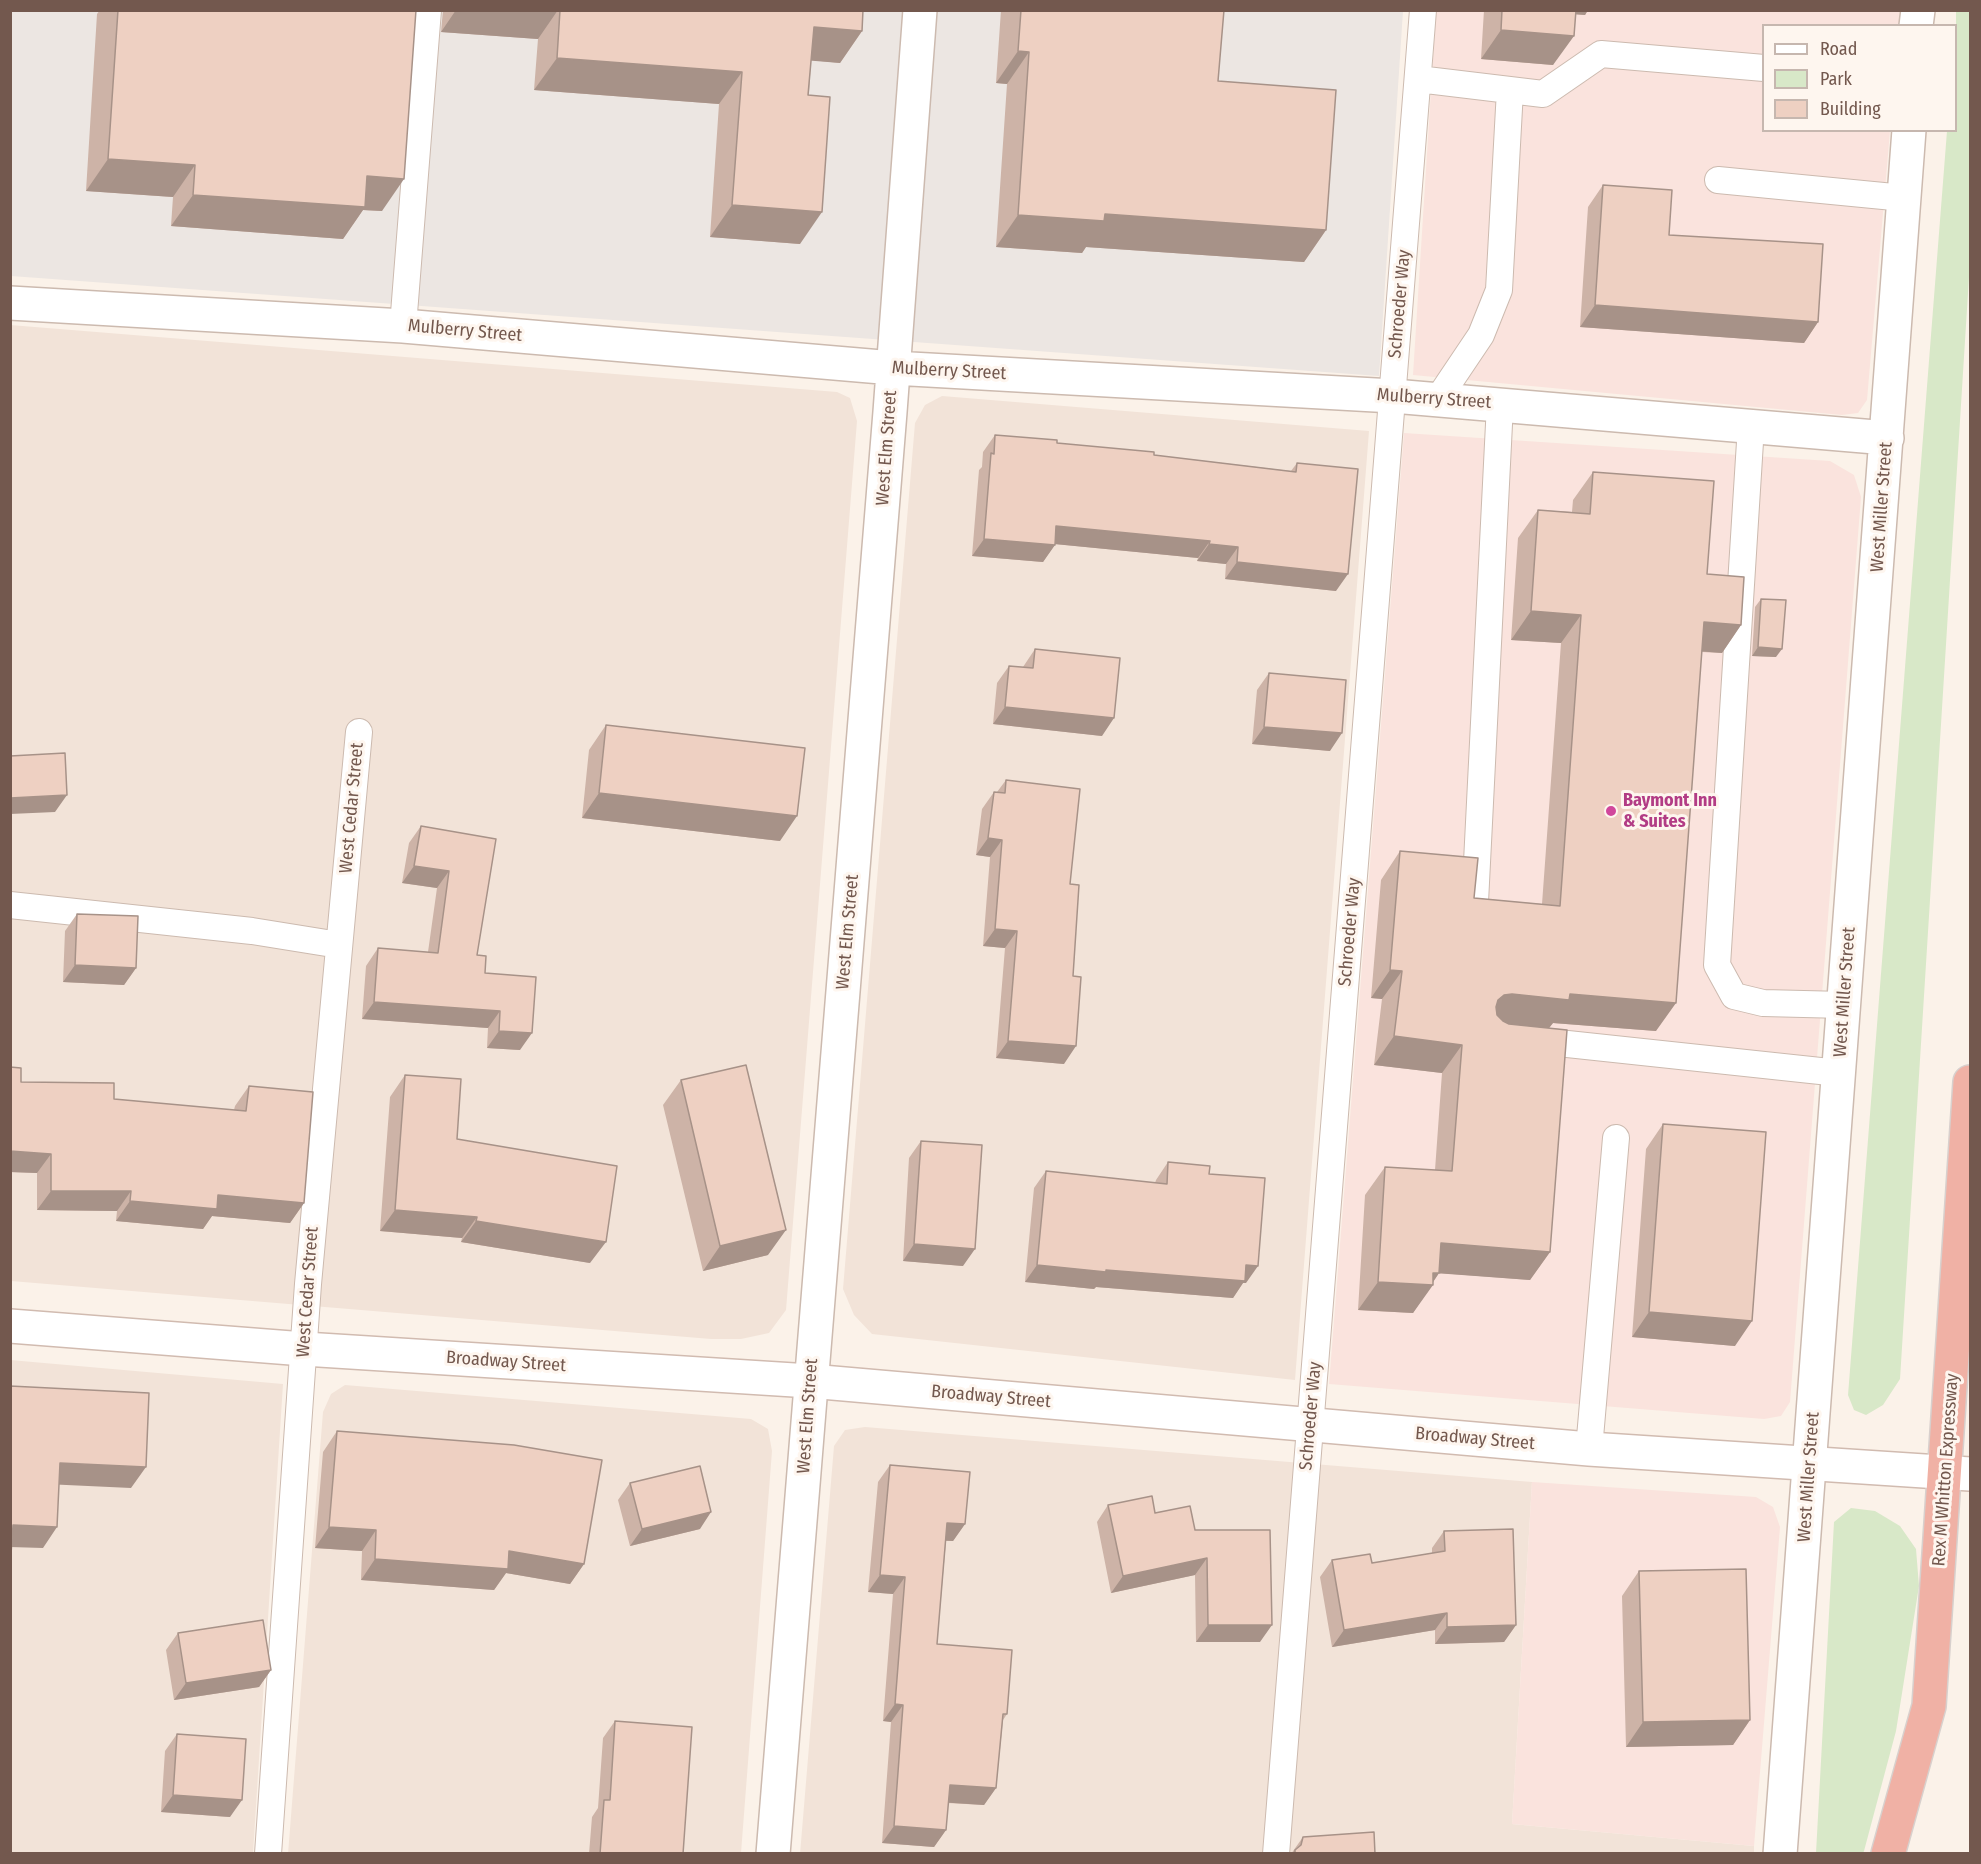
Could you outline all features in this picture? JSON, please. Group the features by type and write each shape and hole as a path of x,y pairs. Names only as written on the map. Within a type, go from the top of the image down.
{"highway":[{"name":"Rex M Whitton Expressway","path":"1888,1854 1929,1706 1958,1473 1971,1082"}],"street":[{"name":"West Elm Street","path":"773,1854 920,10"},
{"name":"West Miller Street","path":"1780,1854 1909,132"},
{"name":"Mulberry Street","path":"10,303 403,326 893,368 1438,399 1887,438"},
{"name":"Broadway Street","path":"10,1326 304,1349 810,1381 1589,1449 1958,1473"}],"lane":[{"path":"403,326 428,10"},
{"name":"Schroeder Way","path":"1276,1854 1423,10"},
{"path":"1418,79 1543,94 1601,54 1762,68"},
{"path":"1438,399 1482,335 1499,290 1510,90"},
{"path":"1718,180 1904,198"},
{"path":"1475,902 1500,404"},
{"path":"1751,426 1716,964 1734,996 1763,1003 1844,1005"},
{"name":"West Cedar Street","path":"268,1854 308,1284 359,732"},
{"path":"10,905 252,932 339,945"},
{"path":"1503,1038 1839,1072"},
{"path":"1589,1449 1616,1138"}],"shaded area":[{"path":"10,11 1403,11 1379,376 11,276"},
{"path":"1436,11 1900,11 1899,24 1762,24 1762,132 1890,132 1867,400 1858,413 1842,415 1413,375"},
{"path":"10,325 837,392 850,398 857,421 786,1310 769,1333 741,1339 711,1339 11,1281"},
{"path":"942,396 1369,431 1295,1380 872,1334 854,1315 843,1289 915,423 925,405"},
{"path":"1404,433 1830,461 1854,475 1861,497 1790,1402 1781,1416 1764,1419 1329,1384"},
{"path":"10,1360 283,1384 253,1853 11,1853"},
{"path":"345,1385 751,1419 768,1429 772,1451 741,1853 288,1854 323,1412 331,1394"},
{"path":"865,1427 1532,1482 1512,1824 1754,1846 1754,1854 800,1854 834,1446 845,1430"},
{"path":"1532,1482 1756,1497 1773,1507 1780,1527 1754,1846 1512,1824"}],"green space":[{"path":"1956,11 1970,11 1970,261 1900,1379 1883,1405 1866,1415 1854,1410 1848,1395 1947,132 1957,132"},
{"path":"1851,1508 1875,1511 1900,1526 1916,1549 1919,1586 1896,1731 1864,1851 1863,1853 1816,1853 1834,1522"}],"building":[{"path":"118,10 416,10 404,179 367,176 365,207 193,195 195,165 108,159"},
{"path":"560,10 863,10 862,31 814,27 808,95 830,97 822,212 732,205 742,72 557,58"},
{"path":"1021,10 1224,10 1218,81 1336,90 1326,230 1105,214 1104,221 1018,215 1029,52 1018,51"},
{"path":"1502,10 1576,10 1574,36 1501,30"},
{"path":"1603,185 1672,190 1669,235 1823,244 1818,322 1595,305"},
{"path":"995,435 1057,440 1057,443 1154,452 1154,455 1296,472 1297,463 1358,469 1348,574 1237,562 1238,547 1209,544 1210,541 1056,526 1055,545 984,539 991,453 994,454"},
{"path":"1593,472 1714,481 1707,574 1744,577 1741,625 1704,622 1676,1003 1570,994 1569,1000 1512,994 1504,995 1498,1000 1497,1015 1509,1024 1567,1030 1550,1252 1441,1243 1439,1273 1433,1273 1433,1285 1378,1282 1385,1167 1452,1171 1462,1045 1394,1036 1402,971 1390,970 1400,851 1478,858 1474,898 1560,906 1581,615 1531,611 1538,510 1590,514"},
{"path":"1761,599 1786,600 1782,649 1758,647"},
{"path":"1035,649 1120,658 1114,718 1005,707 1009,666 1033,668"},
{"path":"1269,673 1346,680 1342,733 1264,727"},
{"path":"606,725 805,748 797,816 599,793"},
{"path":"65,753 67,795 10,798 10,756"},
{"path":"1006,780 1080,789 1070,884 1079,885 1073,976 1081,977 1076,1046 1008,1041 1017,931 995,929 1002,840 988,838 994,792 1005,793"},
{"path":"421,826 496,839 477,955 486,956 485,973 536,977 532,1033 499,1031 500,1011 374,1002 378,948 438,953 449,871 414,866"},
{"path":"77,914 138,916 136,968 75,965"},
{"path":"746,1065 786,1230 720,1246 681,1080"},
{"path":"10,1067 21,1068 21,1082 114,1083 114,1099 246,1111 249,1086 313,1092 304,1203 218,1195 217,1209 130,1201 131,1191 51,1191 51,1154 10,1151"},
{"path":"405,1075 461,1079 457,1139 617,1166 606,1242 476,1221 477,1217 395,1210"},
{"path":"1663,1124 1766,1132 1752,1321 1649,1312"},
{"path":"921,1141 982,1145 975,1249 914,1244"},
{"path":"1168,1162 1210,1166 1209,1174 1265,1178 1258,1266 1246,1265 1245,1281 1037,1265 1046,1171 1167,1184"},
{"path":"10,1386 149,1393 146,1467 60,1463 57,1527 13,1525 11,1554 10,1554"},
{"path":"337,1431 514,1445 602,1460 584,1564 509,1551 508,1569 375,1559 376,1530 329,1527"},
{"path":"890,1465 970,1472 965,1524 947,1523 937,1644 1012,1650 1007,1714 1003,1714 996,1788 950,1785 946,1830 894,1826 903,1705 895,1704 905,1577 880,1575"},
{"path":"700,1466 711,1512 642,1529 630,1483"},
{"path":"1152,1496 1155,1513 1190,1506 1195,1530 1270,1530 1272,1625 1208,1625 1207,1558 1123,1576 1108,1505"},
{"path":"1513,1529 1516,1625 1447,1627 1447,1613 1344,1630 1332,1560 1370,1554 1372,1563 1445,1551 1444,1531"},
{"path":"1746,1569 1750,1720 1643,1722 1639,1571"},
{"path":"263,1620 271,1670 186,1683 178,1633"},
{"path":"615,1721 692,1727 683,1854 600,1854 604,1800 610,1800"},
{"path":"177,1734 246,1739 242,1800 173,1795"},
{"path":"1374,1832 1375,1854 1295,1854 1303,1837"}],"place":[{"name":"Baymont Inn & Suites","path":"1611,811"}]}
